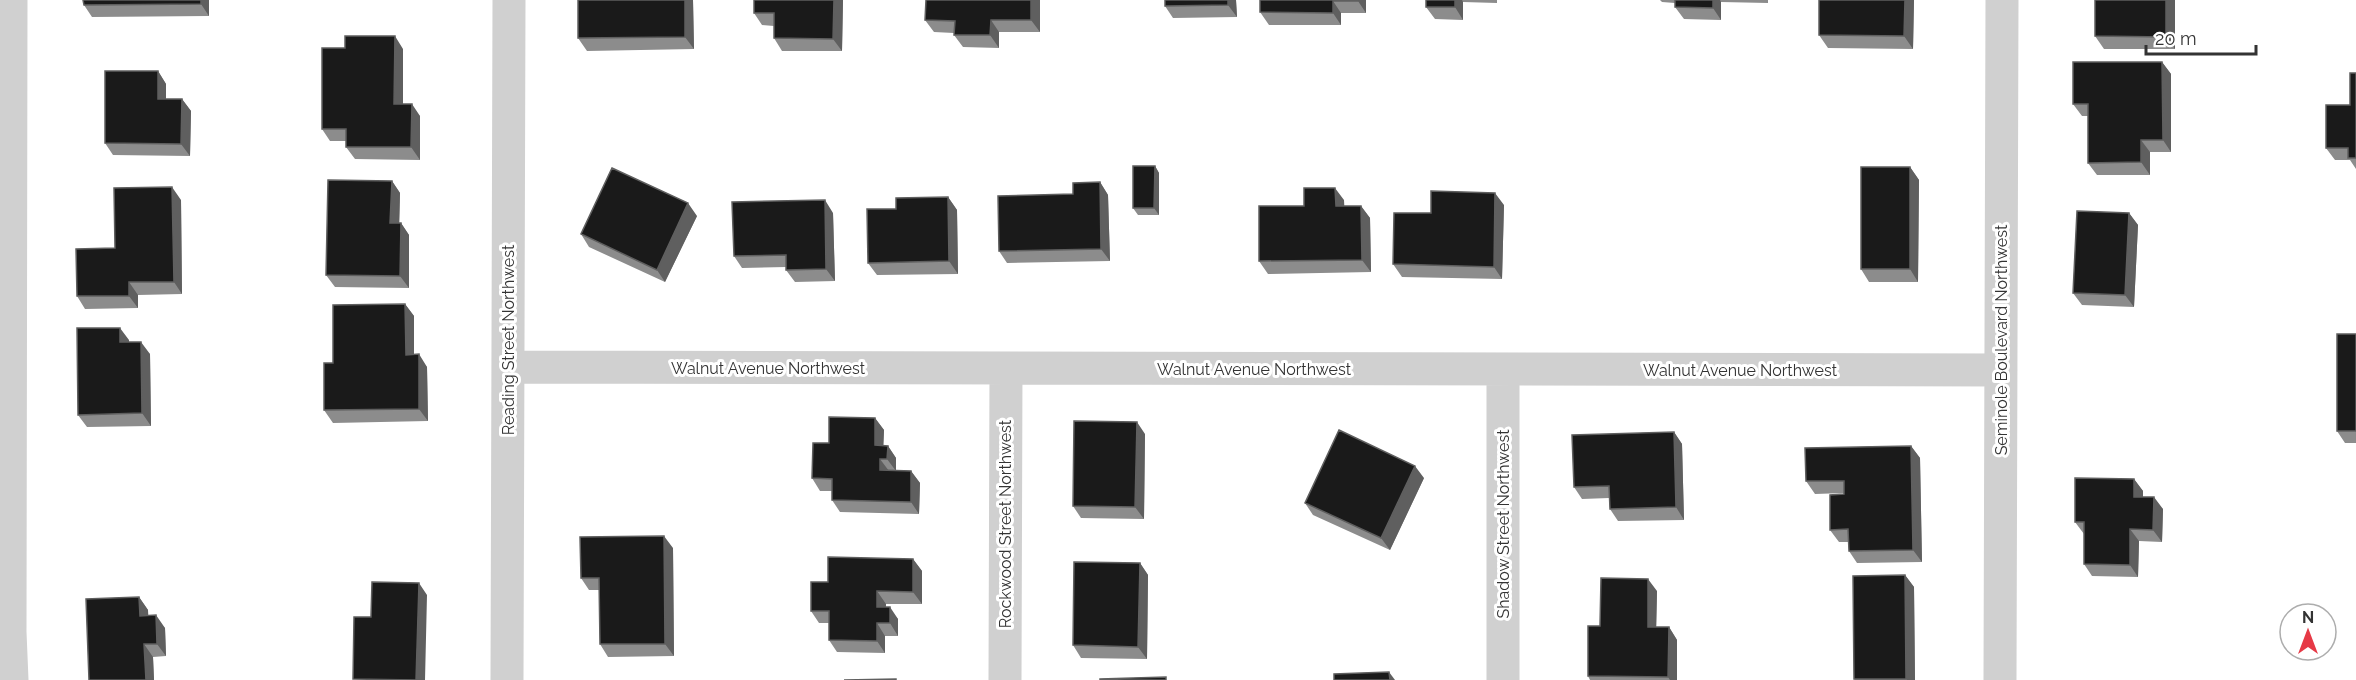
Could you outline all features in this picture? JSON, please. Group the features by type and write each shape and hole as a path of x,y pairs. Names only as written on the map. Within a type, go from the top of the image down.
{"street":[{"path":"11,0 5,549 12,680"},
{"name":"Reading Street Northwest","path":"507,680 509,0"},
{"name":"Seminole Boulevard Northwest","path":"2000,680 2002,0"},
{"name":"Walnut Avenue Northwest","path":"508,367 2001,370"},
{"name":"Rockwood Street Northwest","path":"1005,680 1006,368"},
{"name":"Shadow Street Northwest","path":"1503,369 1503,680"}],"building":[{"path":"83,0 201,0 201,4 84,5"},
{"path":"578,0 685,0 685,37 578,38"},
{"path":"754,0 834,0 833,39 774,38 774,13 754,13"},
{"path":"926,0 1031,0 1031,20 991,20 990,35 954,35 955,21 925,20"},
{"path":"1165,0 1228,0 1228,5 1165,6"},
{"path":"1260,0 1358,1 1333,1 1333,13 1260,12"},
{"path":"1426,0 1455,0 1455,7 1426,7"},
{"path":"1675,0 1713,0 1713,8 1675,7"},
{"path":"1819,0 1905,0 1904,36 1819,35"},
{"path":"2095,0 2166,0 2166,37 2095,36"},
{"path":"345,36 395,36 394,104 412,104 411,147 346,147 346,129 322,129 322,48 345,48"},
{"path":"2073,62 2162,62 2163,140 2141,140 2141,162 2088,163 2088,104 2073,104"},
{"path":"105,71 158,71 158,99 182,99 181,144 105,143"},
{"path":"2350,73 2356,73 2356,158 2348,158 2348,148 2326,148 2326,105 2350,105"},
{"path":"1133,166 1155,166 1154,208 1133,208"},
{"path":"1861,167 1910,167 1910,269 1861,269"},
{"path":"612,168 688,203 657,270 581,234"},
{"path":"328,180 392,181 390,223 401,223 400,276 326,275"},
{"path":"1100,182 1101,249 999,251 998,196 1073,194 1073,183"},
{"path":"172,187 174,282 129,282 129,296 77,296 76,249 115,248 114,188"},
{"path":"1304,188 1335,188 1336,206 1361,206 1362,260 1259,261 1259,206 1304,206"},
{"path":"1431,191 1495,193 1494,267 1393,264 1394,213 1431,213"},
{"path":"948,197 949,261 868,263 867,209 896,209 896,198"},
{"path":"825,200 826,269 786,270 786,255 734,256 732,202"},
{"path":"2077,211 2129,213 2125,295 2073,293"},
{"path":"405,304 406,355 419,354 419,409 324,410 324,363 333,363 333,305"},
{"path":"77,328 120,328 120,342 141,342 142,413 78,415"},
{"path":"2337,334 2356,334 2356,431 2337,431"},
{"path":"829,417 875,418 875,445 888,446 887,459 880,459 880,470 911,471 911,502 832,500 832,479 812,478 813,443 829,443"},
{"path":"1074,421 1137,422 1135,507 1073,506"},
{"path":"1339,430 1415,466 1381,538 1305,503"},
{"path":"1674,432 1676,507 1610,509 1609,486 1574,487 1572,435"},
{"path":"1911,446 1913,550 1849,551 1848,529 1830,530 1830,495 1844,494 1844,481 1806,481 1805,448"},
{"path":"2075,478 2134,479 2134,497 2154,497 2153,530 2130,529 2130,565 2084,564 2084,522 2075,522"},
{"path":"664,536 665,644 600,644 599,578 581,578 580,537"},
{"path":"828,557 913,559 913,592 877,591 877,607 890,607 890,623 877,623 877,641 829,640 829,611 811,611 811,582 828,582"},
{"path":"1074,562 1140,563 1138,647 1073,645"},
{"path":"1905,575 1906,679 1854,679 1853,576"},
{"path":"1601,578 1648,579 1648,627 1669,627 1668,677 1588,676 1588,626 1600,626"},
{"path":"372,582 419,583 416,680 353,679 354,617 371,617"},
{"path":"139,597 140,616 156,615 157,644 144,644 146,680 89,680 86,599"},
{"path":"1389,672 1390,680 1334,680 1334,674"},
{"path":"1166,677 1166,680 1100,680 1100,679"},
{"path":"896,679 896,680 844,680"}]}
